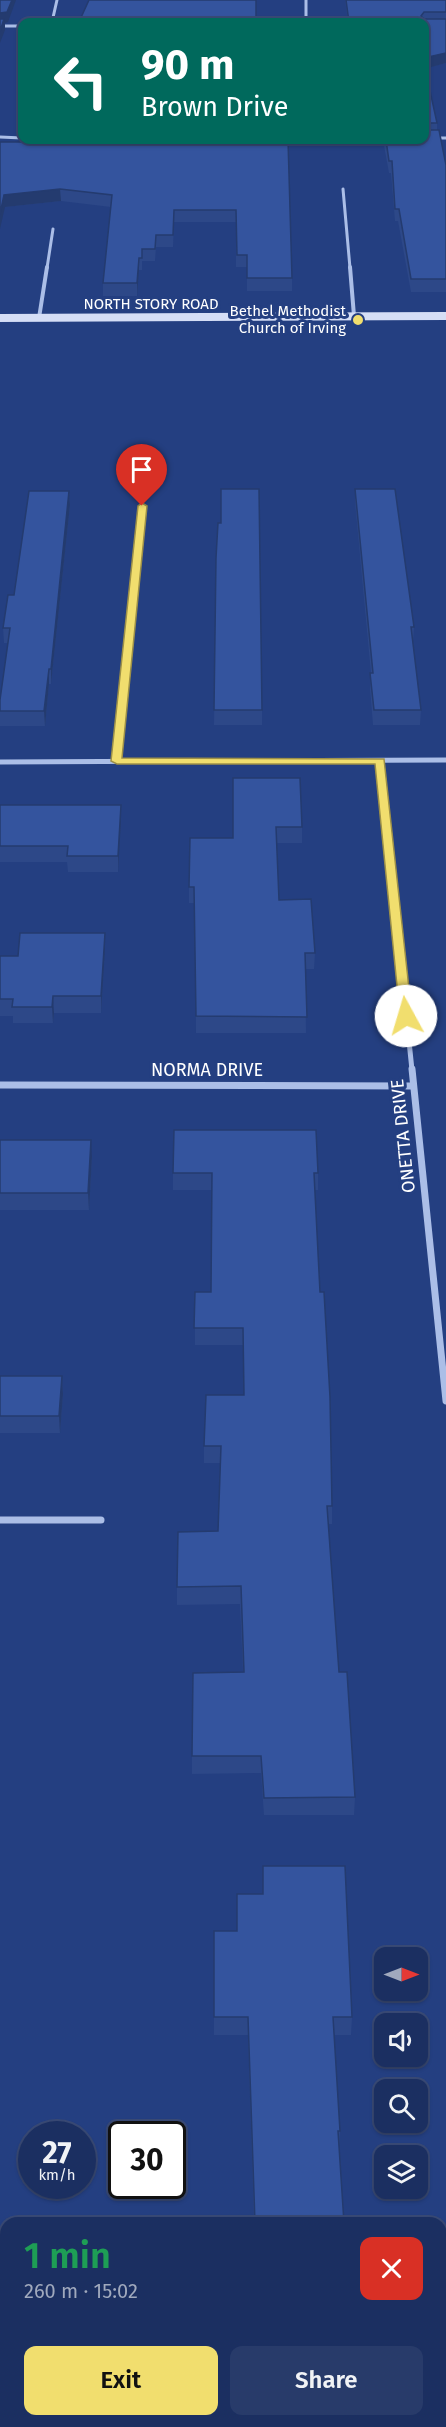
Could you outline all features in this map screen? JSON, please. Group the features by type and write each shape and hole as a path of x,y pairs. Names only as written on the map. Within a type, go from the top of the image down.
{"main road":[{"name":"NORTH STORY ROAD","path":"0,318 446,316"}],"street":[{"path":"53,18 57,0"},
{"path":"306,0 306,18"},
{"path":"0,26 18,26"},
{"path":"0,138 18,138"},
{"path":"429,138 446,138"},
{"path":"343,189 354,316"},
{"path":"39,318 53,229"},
{"path":"117,761 142,506"},
{"path":"0,762 446,760"},
{"name":"ONETTA DRIVE","path":"380,761 446,1401"},
{"name":"NORMA DRIVE","path":"0,1085 413,1086"},
{"path":"0,1520 101,1520"}],"building":[{"path":"0,0 12,0 7,12 0,13"},
{"path":"89,0 256,0 256,18 81,18"},
{"path":"346,0 446,0 446,12 424,12 421,16 423,18 348,18"},
{"path":"0,19 4,19 0,31"},
{"path":"429,19 446,19 446,53 429,57"},
{"path":"429,86 437,123 429,123"},
{"path":"429,130 439,130 446,165 446,279 411,279 399,209 395,209 392,161 389,161 387,144 429,144"},
{"path":"0,142 18,142 18,144 288,144 292,278 247,278 247,255 237,255 236,210 174,210 173,235 156,235 155,249 142,249 137,283 103,283 112,195 60,189 4,195 0,214"},
{"path":"221,489 259,489 262,710 214,710 216,558 218,523 221,523"},
{"path":"355,489 395,489 414,627 411,627 421,710 374,710 370,673 373,673"},
{"path":"29,491 69,491 51,669 49,669 44,711 0,711 10,628 3,628 8,595 14,595"},
{"path":"233,778 300,778 302,827 276,827 279,900 311,899 315,953 305,953 307,1017 196,1016 194,887 189,887 190,838 233,838"},
{"path":"0,805 121,805 118,856 67,856 68,846 0,846"},
{"path":"20,933 105,933 101,996 53,996 52,1007 12,1007 13,999 0,999 0,956 18,956"},
{"path":"174,1130 316,1130 318,1173 314,1173 320,1292 324,1292 330,1397 332,1506 327,1506 339,1672 347,1672 355,1797 264,1798 261,1756 192,1756 193,1673 244,1672 241,1586 177,1587 178,1532 218,1531 221,1446 204,1446 206,1395 244,1395 243,1328 194,1328 195,1292 211,1292 212,1173 173,1173"},
{"path":"0,1140 91,1140 88,1193 0,1193"},
{"path":"0,1376 62,1376 59,1416 0,1416"},
{"path":"263,1866 345,1866 352,2017 333,2017 344,2217 255,2217 248,2017 214,2017 214,1931 237,1931 237,1894 263,1894"}],"place":[{"name":"Bethel Methodist Church of Irving","path":"358,320"}],"route":[{"path":"142,506 117,761 380,761 406,1016"}]}
